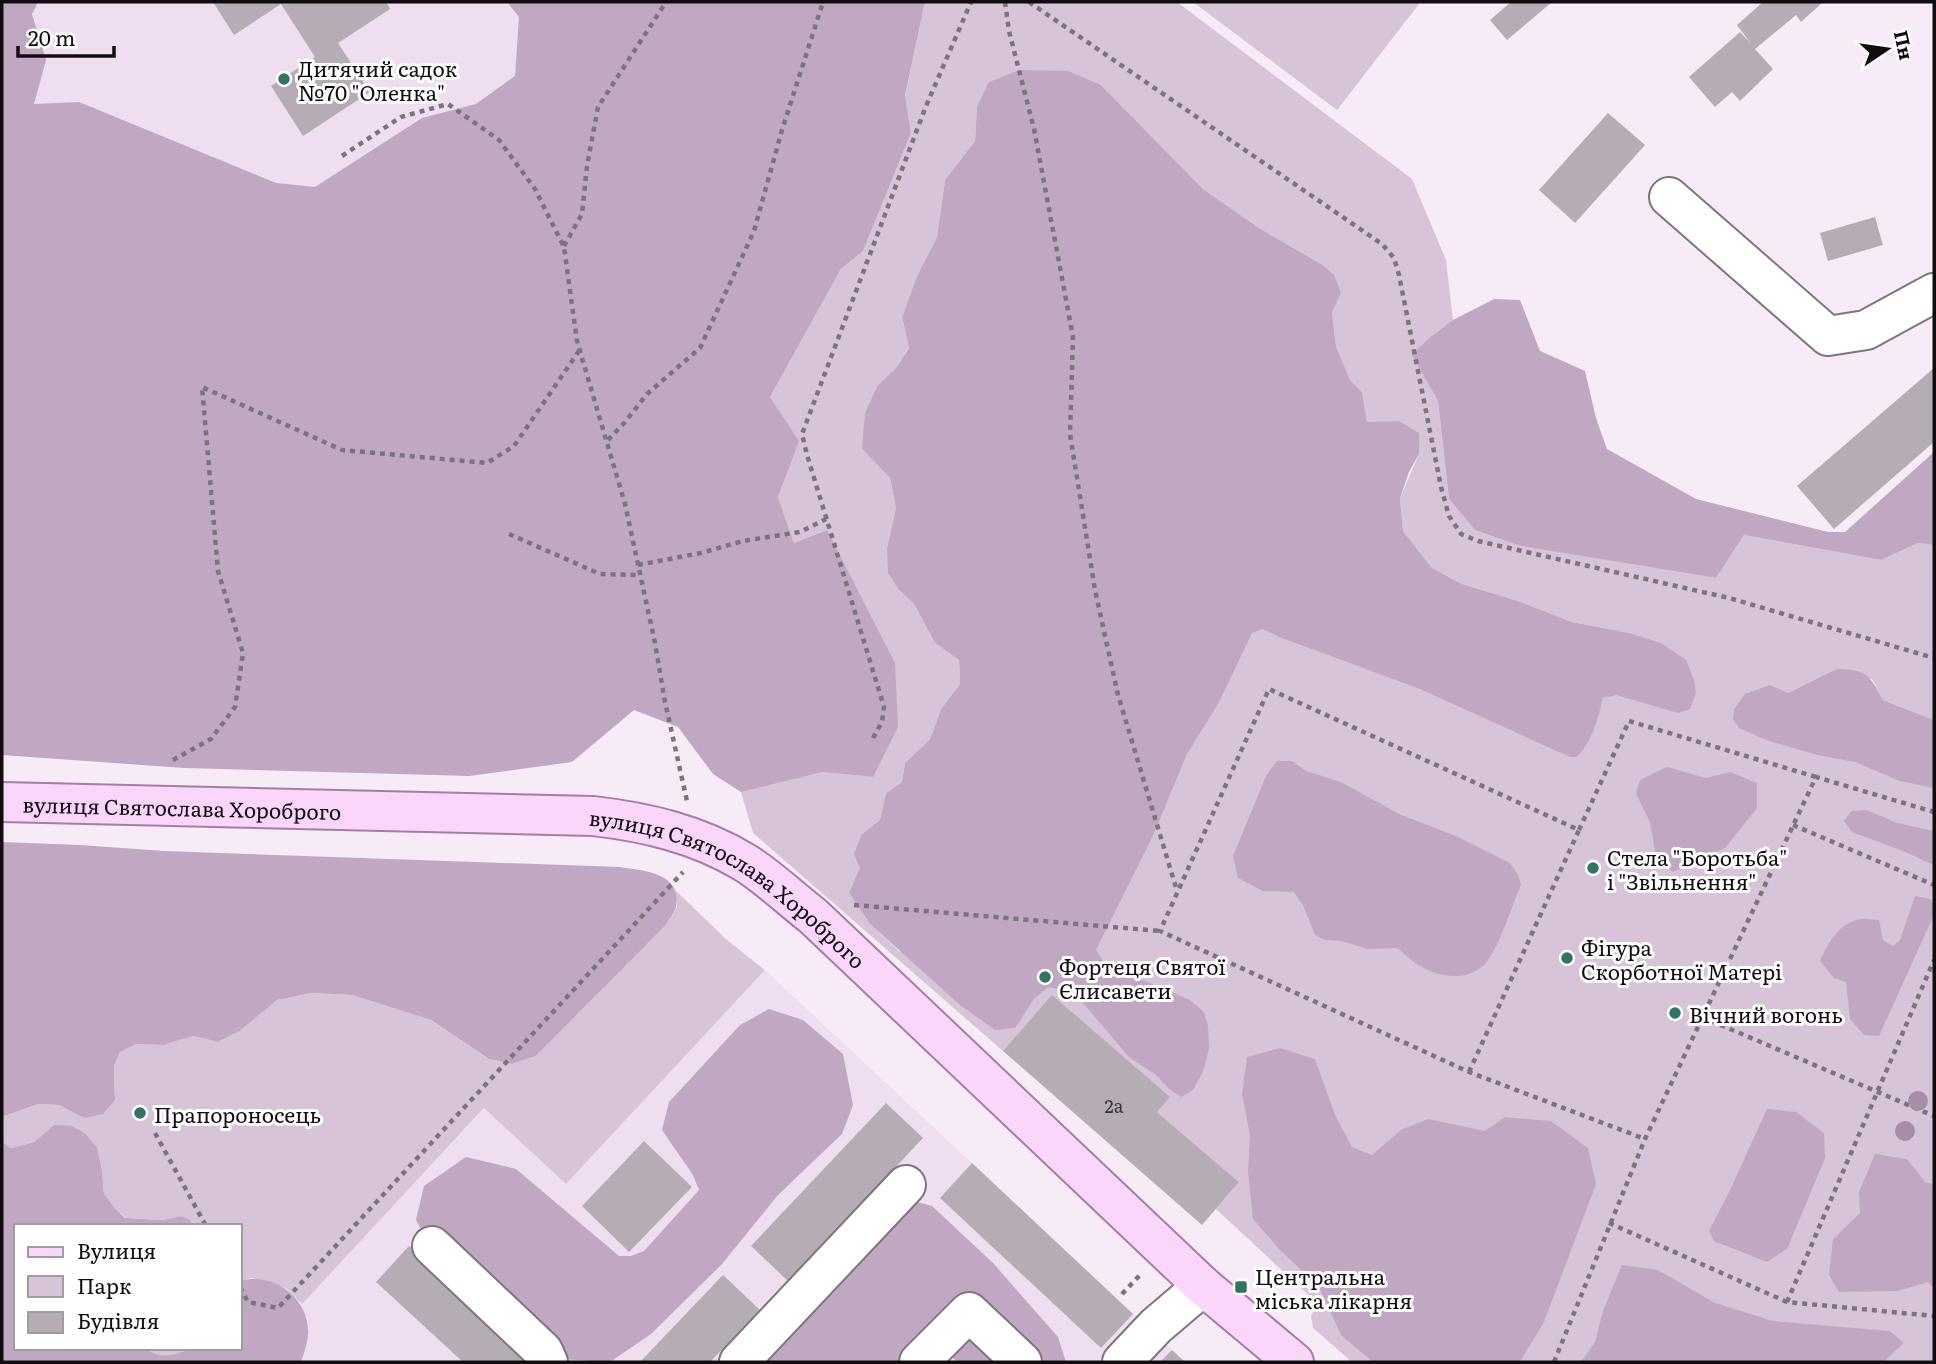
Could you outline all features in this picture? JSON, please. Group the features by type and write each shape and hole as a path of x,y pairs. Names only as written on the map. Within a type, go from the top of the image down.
{"main road":[{"name":"вулиця Святослава Хороброго","path":"2,802 593,816 674,830 713,846 746,863 813,916 1203,1286 1294,1362"}],"lane":[{"path":"1669,197 1828,336 1866,330 1934,293"},
{"path":"739,1362 906,1185"},
{"path":"432,1246 542,1351 548,1362"},
{"path":"1122,1362 1156,1326 1203,1286"},
{"path":"919,1362 969,1312 1022,1362"}],"path":[{"path":"564,247 582,214 587,166 598,107 666,2"},
{"path":"607,440 647,394 700,348 754,231 782,130 823,2"},
{"path":"873,738 882,722 884,707 802,434 926,106 971,2"},
{"path":"1006,2 1009,32 1034,129 1073,337 1070,434 1095,590 1118,695 1178,892"},
{"path":"1029,2 1382,244 1394,258 1441,487 1449,516 1461,534 1478,541 1729,598 1934,658"},
{"path":"342,156 401,117 448,104 499,139 535,189 564,247 577,341 625,504 689,812"},
{"path":"173,760 211,739 235,706 243,653 218,571 202,387 342,450 487,463 514,446 579,350"},
{"path":"638,565 701,553 743,541 800,532 827,519"},
{"path":"509,534 600,574 640,575"},
{"path":"1160,931 1269,689 1579,830"},
{"path":"1469,1072 1629,720 1934,812"},
{"path":"1554,1362 1645,1139 1816,777"},
{"path":"1793,825 1934,885"},
{"path":"242,1291 248,1302 278,1308 677,877 713,846"},
{"path":"844,905 1160,931 1469,1072 1645,1139"},
{"path":"1787,1302 1934,960"},
{"path":"1702,1017 1934,1116"},
{"path":"155,1133 205,1224"},
{"path":"1609,1223 1787,1302 1934,1316"}],"shaded area":[{"name":"Дитячий садок №70 \"Оленка\"","path":"2,2 608,2 411,242 2,157"},
{"path":"2,2 38,2 32,14 46,60 34,104 79,102 276,183 315,187 422,118 476,104 515,76 519,17 507,2 925,2 905,96 911,133 863,251 841,269 770,397 799,441 778,497 794,543 827,530 895,663 898,727 873,777 823,772 741,792 713,774 678,727 634,710 572,762 469,776 184,768 2,755"},
{"path":"1019,70 1068,71 1101,85 1203,189 1334,275 1341,293 1332,312 1336,346 1350,380 1362,392 1367,422 1399,421 1419,433 1419,454 1400,498 1403,531 1432,568 1462,584 1518,601 1572,622 1629,633 1661,643 1686,660 1694,680 1696,693 1690,709 1678,713 1616,695 1603,698 1594,730 1586,745 1576,757 1570,757 1420,689 1262,629 1252,633 1218,704 1187,754 1152,838 1096,950 1105,964 1190,1000 1204,1012 1209,1049 1203,1072 1193,1090 1181,1097 1156,1075 1129,1057 1073,991 1048,987 1034,999 1015,1028 995,1030 960,1005 870,924 849,893 860,868 854,854 862,834 880,820 886,793 902,782 905,763 930,739 941,709 960,684 959,660 935,643 914,604 899,590 888,573 887,548 896,508 890,478 862,449 865,413 878,385 896,368 909,348 902,317 917,276 937,237 945,180 975,141 977,107 989,82"},
{"path":"1494,299 1520,300 1540,351 1585,371 1596,418 1607,449 1696,499 1828,532 1845,532 1934,452 1934,545 1918,543 1881,560 1744,535 1716,578 1521,546 1475,530 1449,499 1438,401 1412,355 1453,320"},
{"path":"1836,669 1854,670 1866,675 1883,700 1934,720 1934,788 1900,781 1855,762 1769,741 1739,728 1733,719 1734,709 1745,694 1770,685 1788,693"},
{"path":"1277,761 1292,761 1306,771 1341,782 1399,814 1458,837 1510,863 1521,885 1498,943 1481,968 1463,975 1442,975 1423,967 1397,948 1367,949 1342,941 1325,940 1315,935 1303,905 1294,892 1263,891 1238,878 1233,856 1266,776"},
{"path":"1667,767 1706,778 1730,772 1757,783 1757,808 1725,848 1673,872 1656,857 1650,822 1636,794 1640,780"},
{"path":"1867,810 1897,823 1934,831 1934,865 1852,832 1844,821 1851,811"},
{"path":"2,842 164,851 620,867 649,872 667,880 673,886 676,906 666,925 536,1056 512,1064 489,1059 431,1020 352,995 312,993 277,1000 240,1031 218,1042 193,1036 163,1045 136,1044 120,1052 114,1066 115,1100 103,1114 84,1118 59,1105 38,1104 2,1117"},
{"path":"1915,896 1930,899 1934,905 1934,915 1879,1036 1864,1035 1850,1019 1846,982 1834,978 1820,961 1841,928 1862,919 1879,920 1883,940 1893,946 1900,940"},
{"path":"765,970 1185,1362 247,1362 485,1108 566,1184"},
{"path":"769,1009 803,1020 843,1054 853,1105 842,1134 778,1195 722,1264 651,1334 610,1362 560,1359 445,1271 416,1220 424,1186 466,1157 516,1169 619,1256 631,1256 644,1251 699,1190 693,1175 662,1130 669,1102 740,1025"},
{"path":"1280,1048 1315,1059 1335,1115 1352,1147 1372,1155 1401,1130 1428,1119 1485,1131 1505,1117 1551,1121 1588,1148 1596,1184 1544,1322 1520,1362 1373,1362 1341,1335 1319,1287 1280,1250 1253,1219 1248,1171 1250,1135 1242,1094 1247,1057"},
{"path":"1767,1109 1796,1112 1824,1133 1825,1158 1787,1249 1767,1262 1714,1241 1709,1231"},
{"path":"54,1125 72,1126 86,1134 97,1147 104,1194 125,1218 163,1220 181,1216 193,1224 14,1224 14,1350 148,1350 166,1356 189,1350 242,1350 242,1281 252,1279 275,1283 294,1296 301,1306 308,1333 301,1362 2,1362 2,1142 11,1148 34,1142"},
{"path":"1875,1154 1907,1159 1925,1182 1934,1185 1934,1289 1928,1282 1897,1291 1839,1292 1829,1275 1833,1239 1860,1213 1859,1192"},
{"path":"909,1200 932,1206 993,1263 1058,1337 1066,1362 958,1362 945,1352 903,1362 725,1362"},
{"path":"1622,1265 1658,1270 1715,1303 1773,1321 1890,1331 1904,1343 1883,1362 1581,1362 1595,1342 1603,1311"}],"green space":[{"path":"925,2 1177,2 1412,179 1446,260 1453,320 1430,337 1413,355 1438,401 1449,499 1475,530 1522,546 1716,578 1744,535 1881,560 1918,543 1934,545 1934,720 1883,700 1872,679 1836,669 1788,693 1745,694 1934,749 1934,1362 1352,1362 1313,1328 1311,1316 1317,1303 1216,1209 1239,1182 1157,1112 1169,1098 1003,1051 753,833 741,792 823,772 873,777 827,530 794,543 778,497 798,441 770,397 841,269 863,251 911,133 905,97","holes":["1101,85 1203,189 1259,228 1321,264 1341,292 1332,312 1336,346 1350,380 1362,392 1367,423 1399,421 1419,454 1400,498 1403,531 1432,568 1462,584 1518,601 1572,622 1629,633 1246,592 900,952 870,924 849,893 861,868 862,834 880,820 886,793 902,782 905,763 930,739 941,709 960,684 959,660 935,643 914,604 899,590 887,548 896,508 890,478 862,449 878,385 896,368 909,347 902,317 917,276 937,237 945,180 975,141 977,107"]},
{"path":"1193,2 1416,2 1419,4 1337,110"},
{"path":"675,890 727,940 765,970 566,1184 484,1108 302,1304 286,1288 251,1278 242,1280 242,1224 193,1224 181,1216 164,1220 126,1218 104,1194 97,1147 86,1134 54,1125 34,1142 11,1148 2,1142 2,1117 38,1104 59,1105 84,1118 115,1100 114,1066 120,1052 136,1044 163,1045 193,1036 218,1042 240,1031 277,1000 312,993 352,995 431,1020 489,1059 512,1064 536,1056 666,925 677,907"},
{"path":"147,1350 192,1350 170,1357"}],"building":[{"path":"213,2 386,2 390,9 338,43 370,92 303,136 271,86 315,57 281,4 234,35"},
{"path":"1511,2 1552,2 1507,40 1490,20"},
{"path":"1763,2 1823,2 1801,22 1796,15 1755,49 1773,69 1740,101 1732,92 1715,107 1689,77 1740,32 1751,44 1737,25"},
{"path":"1608,113 1645,145 1575,223 1539,190"},
{"path":"1875,217 1883,245 1828,261 1820,233"},
{"path":"1934,368 1934,442 1834,529 1797,486"},
{"path":"1052,995 1170,1097 1157,1112 1239,1182 1202,1225 1003,1051"},
{"path":"886,1103 923,1138 788,1281 751,1246"},
{"path":"644,1141 692,1187 629,1252 582,1206"},
{"path":"972,1163 1133,1314 1101,1348 940,1198"},
{"path":"409,1246 534,1362 463,1362 376,1282"},
{"path":"723,1275 760,1310 710,1362 640,1362"},
{"path":"1172,1350 1185,1362 1160,1362"}],"place":[{"name":"Дитячий садок №70 \"Оленка\"","path":"284,79"},
{"name":"Стела \"Боротьба\" і \"Звільнення\"","path":"1593,868"},
{"name":"Фігура Скорботної Матері","path":"1567,958"},
{"name":"Фортеця Святої Єлисавети","path":"1045,977"},
{"name":"Вічний вогонь","path":"1675,1013"},
{"name":"Прапороносець","path":"140,1113"},
{"name":"Центральна міська лікарня","path":"1241,1287"}]}
